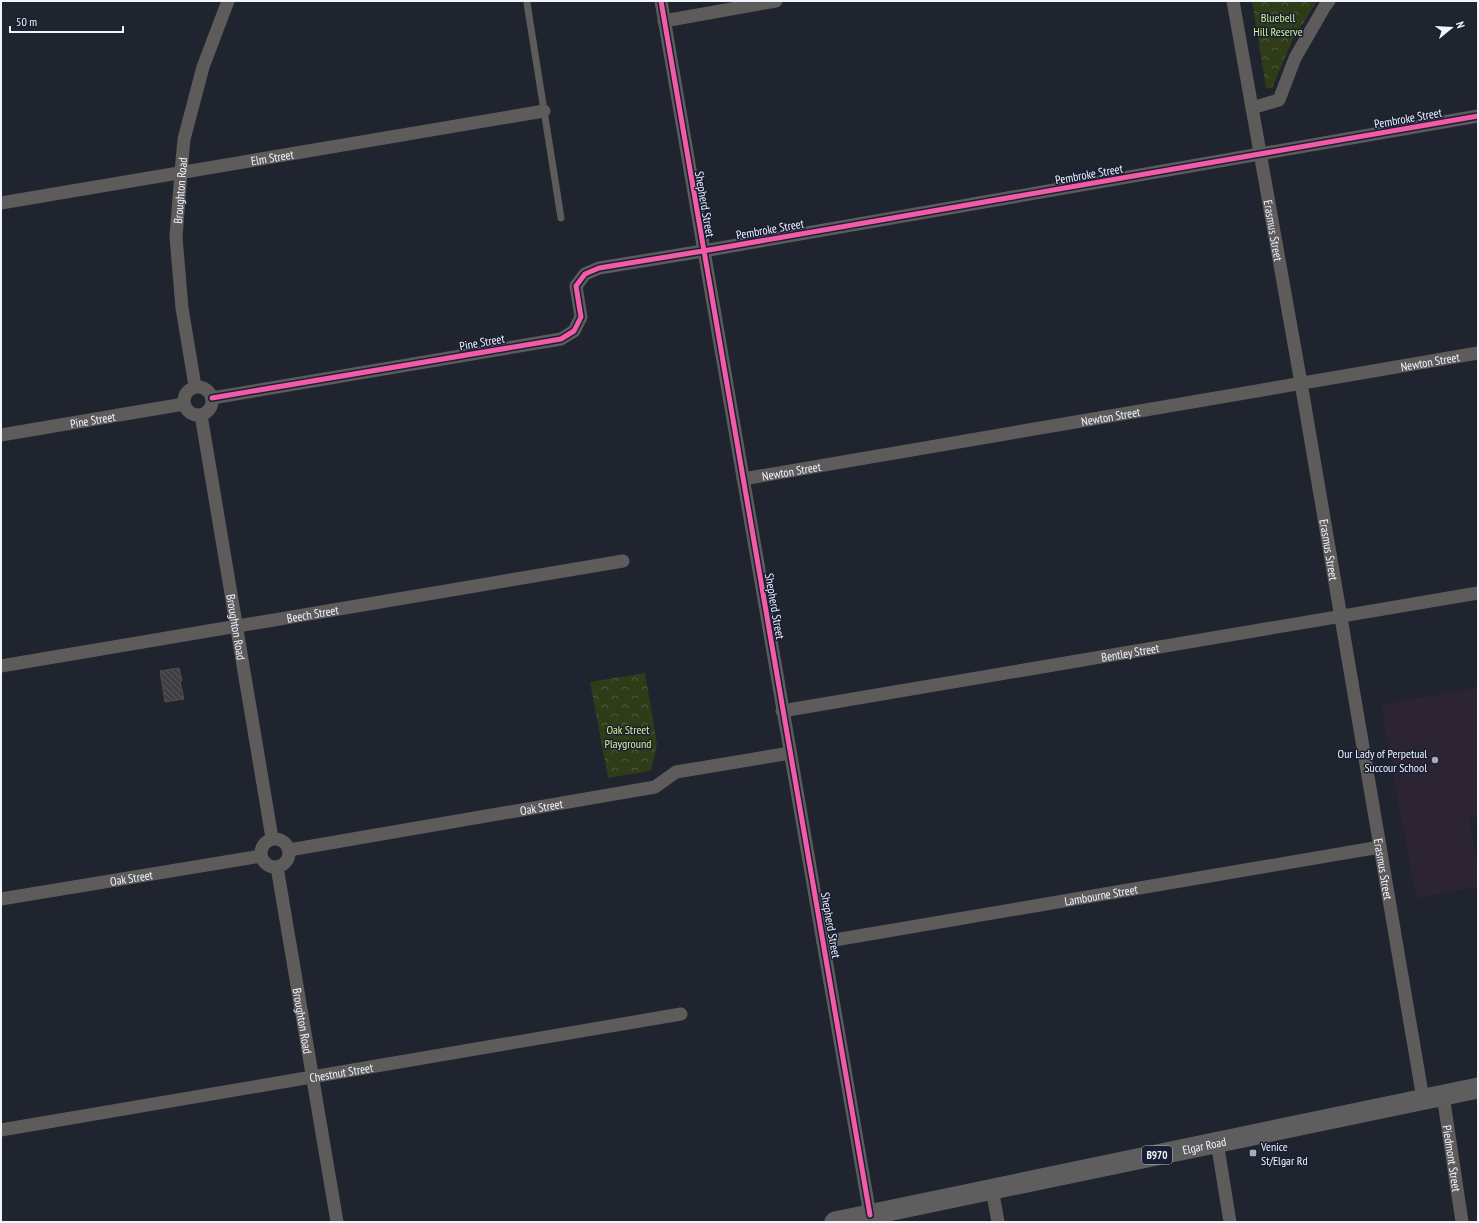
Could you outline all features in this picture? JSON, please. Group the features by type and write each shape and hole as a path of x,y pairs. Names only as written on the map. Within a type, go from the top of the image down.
{"main road":[{"name":"Elgar Road","path":"835,1222 1478,1088"}],"street":[{"name":"Broughton Road","path":"195,386 182,308 176,237 181,172 184,139 203,67 228,1"},
{"name":"Shepherd Street","path":"661,1 782,711 824,942 870,1215"},
{"path":"664,21 776,1"},
{"name":"Erasmus Street","path":"1233,1 1259,154 1301,383 1380,847 1433,1097"},
{"path":"1252,108 1279,100 1294,58 1329,1"},
{"name":"Elm Street","path":"1,203 544,112"},
{"name":"Pembroke Street","path":"703,251 1478,116"},
{"name":"Pine Street","path":"212,398 561,339 574,331 581,317 576,286 585,274 598,268 703,251"},
{"name":"Newton Street","path":"743,479 1478,353"},
{"path":"195,386 205,388 212,398 211,407 208,411 200,415 196,415 188,411 184,404 185,394 195,386"},
{"name":"Pine Street","path":"1,435 184,404"},
{"name":"Broughton Road","path":"200,415 272,838"},
{"name":"Beech Street","path":"1,666 623,561"},
{"name":"Bentley Street","path":"782,711 1478,593"},
{"name":"Oak Street","path":"289,850 655,787 676,772 790,753"},
{"path":"272,838 282,840 288,846 289,850 288,859 285,863 278,867 272,867 265,864 261,856 262,846 272,838"},
{"name":"Lambourne Street","path":"824,942 1380,847"},
{"name":"Oak Street","path":"1,899 261,856"},
{"name":"Broughton Road","path":"278,867 337,1222"},
{"name":"Chestnut Street","path":"1,1130 680,1014"},
{"name":"Piedmont Street","path":"1433,1097 1462,1222"},
{"path":"1217,1142 1230,1222"},
{"path":"992,1189 998,1222"}],"lane":[{"path":"527,3 561,218"}],"shaded area":[{"name":"Our Lady of Perpetual Succour School","path":"1478,687 1478,816 1469,818 1478,867 1478,887 1416,898 1381,705"}],"green space":[{"name":"Bluebell Hill Reserve","path":"1252,1 1317,1 1293,39 1272,88 1266,88"},
{"name":"Oak Street Playground","path":"645,673 657,744 651,771 608,778 590,682"}],"building":[{"path":"179,668 184,699 165,702 160,671"}],"cycle path":[{"path":"661,1 870,1215"},
{"path":"212,398 561,339 574,331 581,317 576,286 585,274 599,268 1478,116"}],"place":[{"name":"Our Lady of Perpetual Succour School","path":"1435,760"},
{"name":"Venice St/Elgar Rd","path":"1253,1153"}]}
